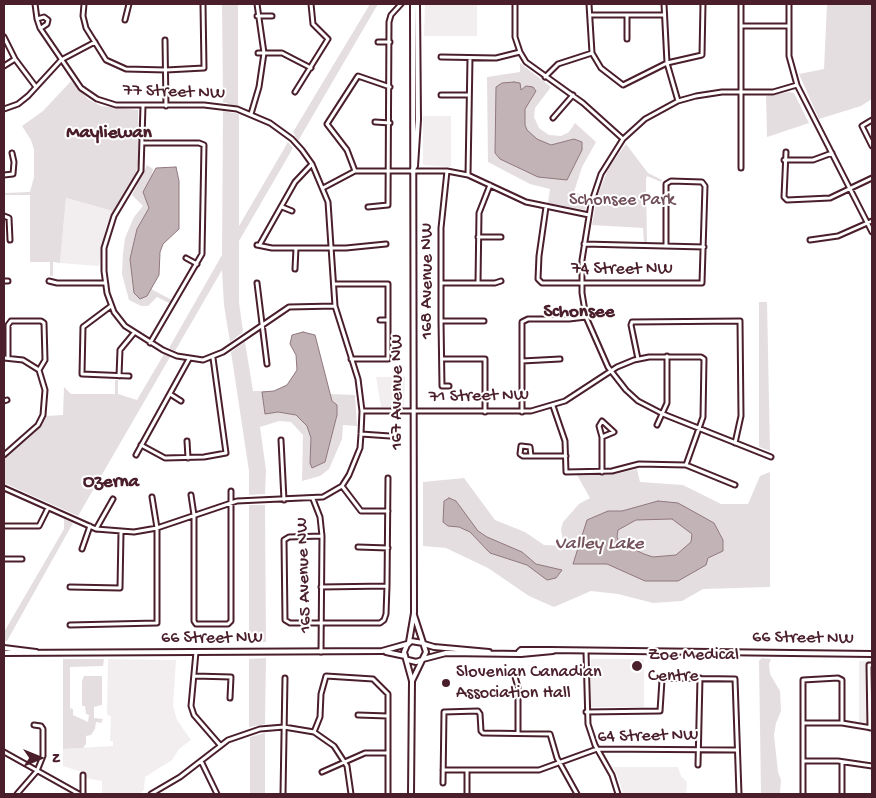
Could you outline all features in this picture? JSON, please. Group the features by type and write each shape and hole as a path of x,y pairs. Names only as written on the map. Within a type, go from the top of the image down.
{"main road":[{"name":"167 Avenue NW","path":"413,4 415,35"},
{"name":"167 Avenue NW","path":"408,643 414,613 412,171 417,4"},
{"name":"167 Avenue NW","path":"414,613 423,643"},
{"path":"411,794 412,681 407,658 408,643 415,640 423,643 426,652 412,681"},
{"name":"66 Street NW","path":"4,653 384,651 408,643"},
{"name":"66 Street NW","path":"423,643 434,647 488,652"},
{"name":"66 Street NW","path":"4,648 27,649 41,653"},
{"name":"66 Street NW","path":"384,651 407,658"},
{"name":"66 Street NW","path":"423,660 446,653 488,652 872,654"},
{"path":"407,658 416,662 423,660"}],"street":[{"path":"35,4 40,28 61,60"},
{"path":"84,4 83,16 86,28 106,60 126,69 166,70 204,68 203,4"},
{"path":"124,20 130,4"},
{"path":"251,114 259,87 264,52 257,4"},
{"path":"295,92 328,39 313,24 311,4"},
{"path":"368,208 388,205 390,17 401,4"},
{"path":"515,4 516,37 520,52 529,65 573,95 623,139"},
{"path":"589,4 592,53 601,68 623,85 667,63 702,54 703,4"},
{"path":"664,4 667,63 678,101"},
{"path":"741,4 741,168"},
{"path":"789,4 789,56 797,85 872,232"},
{"path":"590,15 664,15"},
{"path":"627,15 627,39"},
{"path":"258,16 272,16"},
{"path":"37,19 44,18 48,20 47,24 40,28"},
{"path":"741,26 789,26"},
{"path":"4,37 15,59 36,87"},
{"path":"165,40 166,106"},
{"path":"4,109 18,104 61,60 95,42"},
{"path":"378,42 390,42"},
{"path":"441,57 507,56 520,52"},
{"path":"258,53 282,53 311,68"},
{"path":"545,77 558,64 592,53"},
{"path":"468,175 470,58"},
{"path":"4,66 15,59"},
{"name":"77 Street NW","path":"61,60 81,88 108,104 213,106 251,114 270,123 292,139 312,164 328,202 335,306 358,380 362,411 360,448 349,475 342,486"},
{"path":"356,171 346,150 328,124 358,76 390,87"},
{"path":"772,457 663,414 634,398 611,371 586,317 582,284 584,244 589,215 601,174 623,139 645,119 678,101 708,94 773,92 797,85"},
{"path":"441,95 469,95"},
{"path":"553,118 573,95"},
{"path":"143,106 143,143 139,175 118,208 107,238 104,260 105,283 111,306 121,322 150,344 176,356 190,359 213,358 289,307 335,306"},
{"path":"872,120 862,126 872,146"},
{"path":"375,122 390,123"},
{"path":"143,143 199,143 204,145 204,248 197,264 150,344"},
{"path":"786,152 784,160 786,200 819,200 834,197 872,178"},
{"path":"4,175 13,174 14,162 12,153"},
{"path":"784,160 813,160 832,153"},
{"path":"312,164 295,182 258,245 272,248 332,248 386,244"},
{"path":"323,188 356,171 448,171 468,175 514,197 546,207 589,215"},
{"name":"168 Avenue NW","path":"448,171 442,208 441,283 442,386 448,386"},
{"path":"584,244 704,247 704,186 702,182 668,182 666,246"},
{"path":"478,283 480,207 490,185"},
{"path":"282,206 292,211"},
{"path":"546,207 540,245 546,246"},
{"path":"6,216 10,240"},
{"path":"810,240 838,236 872,221"},
{"path":"478,237 501,237"},
{"name":"74 Street NW","path":"540,245 540,283 582,284 699,284 704,281 704,247"},
{"path":"295,269 296,248"},
{"path":"186,258 197,264"},
{"path":"49,281 105,283"},
{"path":"441,283 501,281"},
{"path":"256,283 267,364"},
{"path":"334,284 388,284 388,359 352,359"},
{"path":"111,306 85,323 82,330 82,374 129,376"},
{"path":"522,412 522,326 524,320 586,317"},
{"path":"380,320 387,320"},
{"path":"4,454 38,425 43,416 45,390 39,370 24,360 6,358 8,324 11,321 42,321 44,323 45,360 39,370"},
{"path":"441,321 484,321"},
{"path":"638,358 632,322 741,322 740,416 735,443"},
{"path":"119,376 120,350 134,333"},
{"path":"657,425 663,414 668,395 667,356"},
{"name":"71 Street NW","path":"362,411 522,412 554,406 611,371 638,358 667,356 704,358 704,409 699,429"},
{"path":"141,446 165,458 188,458 226,454 213,358"},
{"path":"136,455 190,359"},
{"path":"442,359 485,359 486,412"},
{"path":"522,362 560,359"},
{"path":"170,394 181,401"},
{"path":"554,406 563,431 566,472 602,472 634,464 686,465 735,485"},
{"path":"602,436 614,432 602,421 599,426 602,436 602,472"},
{"path":"686,465 699,429"},
{"path":"361,434 390,436"},
{"path":"281,440 284,500"},
{"path":"187,441 188,458"},
{"path":"531,456 566,456"},
{"path":"322,536 289,537 284,540 285,620 290,623 380,623 384,620 386,614 388,478"},
{"path":"4,488 96,529 121,532 157,528 231,502 259,499 312,499 323,497 342,486 361,511 388,511"},
{"path":"191,495 194,515 194,621 196,624 228,624 230,621 231,491"},
{"path":"70,625 156,623 157,528 152,496"},
{"path":"96,529 114,499"},
{"name":"165 Avenue NW","path":"312,499 320,517 322,536 321,652"},
{"path":"4,526 39,526 48,508"},
{"path":"82,549 90,526"},
{"path":"70,587 120,588 121,532"},
{"path":"358,547 388,548"},
{"path":"4,559 22,559"},
{"path":"321,587 387,586"},
{"path":"196,652 195,676 191,691 194,715 220,745"},
{"path":"586,652 586,712 589,730 612,775 618,794"},
{"path":"803,723 842,723 871,728 869,665 872,665"},
{"path":"195,676 231,677 230,698"},
{"path":"314,732 320,717 321,694 325,677 371,678 388,694 388,794"},
{"path":"515,677 518,687 518,734"},
{"path":"283,794 285,678"},
{"path":"698,765 700,678"},
{"path":"803,794 803,680 838,678 842,680 842,723"},
{"path":"586,712 662,710 664,679 735,679 739,794"},
{"path":"443,783 444,712 477,711 480,714 482,733 550,734 560,762 577,794"},
{"path":"358,715 388,716"},
{"path":"18,794 37,771 43,756 43,729 41,726 34,725"},
{"path":"151,794 201,761 220,745 260,729 284,727 314,732 334,746 345,761 350,780 351,794"},
{"name":"64 Street NW","path":"443,770 539,770 598,749 736,750"},
{"path":"4,752 81,794 83,775"},
{"path":"322,772 365,753 388,753"},
{"path":"201,761 217,794"},
{"path":"803,761 842,762 872,766"},
{"path":"842,762 842,794"},
{"path":"467,770 467,794"}],"shaded area":[{"path":"425,4 477,4 477,36 424,36"},
{"path":"423,116 451,116 451,167 423,165"},
{"path":"66,198 113,211 106,227 99,266 60,263"},
{"path":"376,377 405,377 404,407 381,407"},
{"path":"108,659 176,660 173,706 177,720 191,740 179,749 172,760 145,777 144,790 139,794 102,794 102,781 85,778 85,773 63,766 63,749 113,746 113,741 110,741 111,717 107,714"},
{"path":"591,659 644,659 644,707 591,707"},
{"path":"859,661 872,661 872,724 859,723"},
{"path":"613,767 678,767 681,776 687,782 686,794 623,794"}],"green space":[{"path":"222,4 238,4 238,107 223,102"},
{"path":"370,4 378,4 298,141 293,132"},
{"path":"827,4 872,4 872,99 861,106 819,119 799,74 824,69"},
{"path":"520,63 551,87 535,108 534,117 539,128 549,135 561,136 569,132 575,123 596,142 582,167 574,192 588,197 585,210 548,203 550,189 530,184 488,162 487,77 520,72"},
{"path":"71,81 88,99 101,106 138,110 139,159 135,177 113,211 66,198 60,263 53,262 53,276 50,276 50,262 30,262 30,195 4,195 4,193 30,192 34,177 34,150 31,140 22,126 43,111"},
{"path":"789,92 794,93 809,123 767,137 766,96"},
{"path":"223,111 239,114 239,226 288,142 293,148 239,241 239,302 243,332 230,342 224,305 222,270 175,351 169,348 222,255"},
{"name":"Schonsee Park","path":"626,144 648,173 662,180 661,182 647,176 646,179 647,244 644,243 643,228 592,225 597,197 609,167"},
{"path":"147,165 153,169 149,191 152,206 139,289 151,289 172,300 169,303 157,297 148,306 141,306 129,300 122,274 125,238 134,217 143,206 132,195"},
{"path":"759,302 767,302 770,451 759,447"},
{"path":"303,332 315,335 330,394 355,395 357,426 343,425 342,439 329,469 320,476 302,481 303,435 291,422 279,421 260,427 266,470 265,494 249,495 249,471 231,352 245,342 253,391 274,391 287,385 297,370 296,355 290,344 292,335"},
{"path":"164,354 170,357 78,516 4,483 4,458 39,426 46,416 63,415 64,387 71,394 115,394 115,380 118,380 118,394 137,400"},
{"path":"637,469 640,482 683,485 721,504 748,504 760,476 770,472 770,587 703,589 682,601 653,603 618,594 591,591 554,607 529,596 488,568 446,548 423,546 423,482 464,478 495,520 525,532 544,545 564,546 561,530 563,522 579,504 590,498 577,475 616,474"},
{"path":"249,505 265,505 266,642 249,641"},
{"path":"64,519 73,523 7,641 4,641 4,632 64,529"},
{"path":"266,658 265,724 249,727 249,659"},
{"path":"762,658 771,659 769,664 770,674 780,691 781,711 774,735 778,772 781,780 780,794 761,794 759,661"},
{"path":"63,659 104,659 103,666 70,667 70,708 73,709 73,715 88,722 89,715 86,714 85,706 82,706 82,681 84,676 102,676 102,705 94,707 94,718 103,719 101,723 96,722 95,729 91,735 86,736 86,744 83,748 63,749"},
{"path":"265,733 265,794 250,794 250,737"}],"water":[{"path":"502,83 520,83 521,90 526,86 533,87 536,91 525,109 525,125 527,130 537,139 551,145 574,139 582,142 582,150 567,180 538,177 500,159 495,153 496,87"},
{"path":"176,167 179,181 179,229 163,244 160,252 159,275 147,296 140,299 134,293 130,259 137,229 149,208 143,192 156,168"},
{"path":"303,332 315,335 332,401 337,405 337,415 325,462 312,468 310,463 311,438 307,426 296,415 278,412 265,414 262,392 274,391 287,385 297,370 296,355 290,344 292,335"},
{"name":"Valley Lake","path":"449,498 456,501 478,531 487,537 522,552 536,564 562,570 556,578 547,580 527,565 490,553 470,532 459,527 448,526 443,522 444,501"},
{"name":"Valley Lake","path":"658,501 678,503 714,523 723,540 723,551 708,558 706,565 678,581 645,581 607,564 573,564 587,520 608,511 622,511","holes":["672,519 692,534 691,542 676,555 653,557 619,542 617,537 618,530 636,520"]}],"place":[{"name":"Zoe Medical Centre","path":"637,666"},
{"name":"Slovenian Canadian Association Hall","path":"446,683"}],"district":[{"name":"Mayliewan","path":"109,134"},
{"name":"Schonsee","path":"579,313"},
{"name":"Ozerna","path":"111,483"}]}
